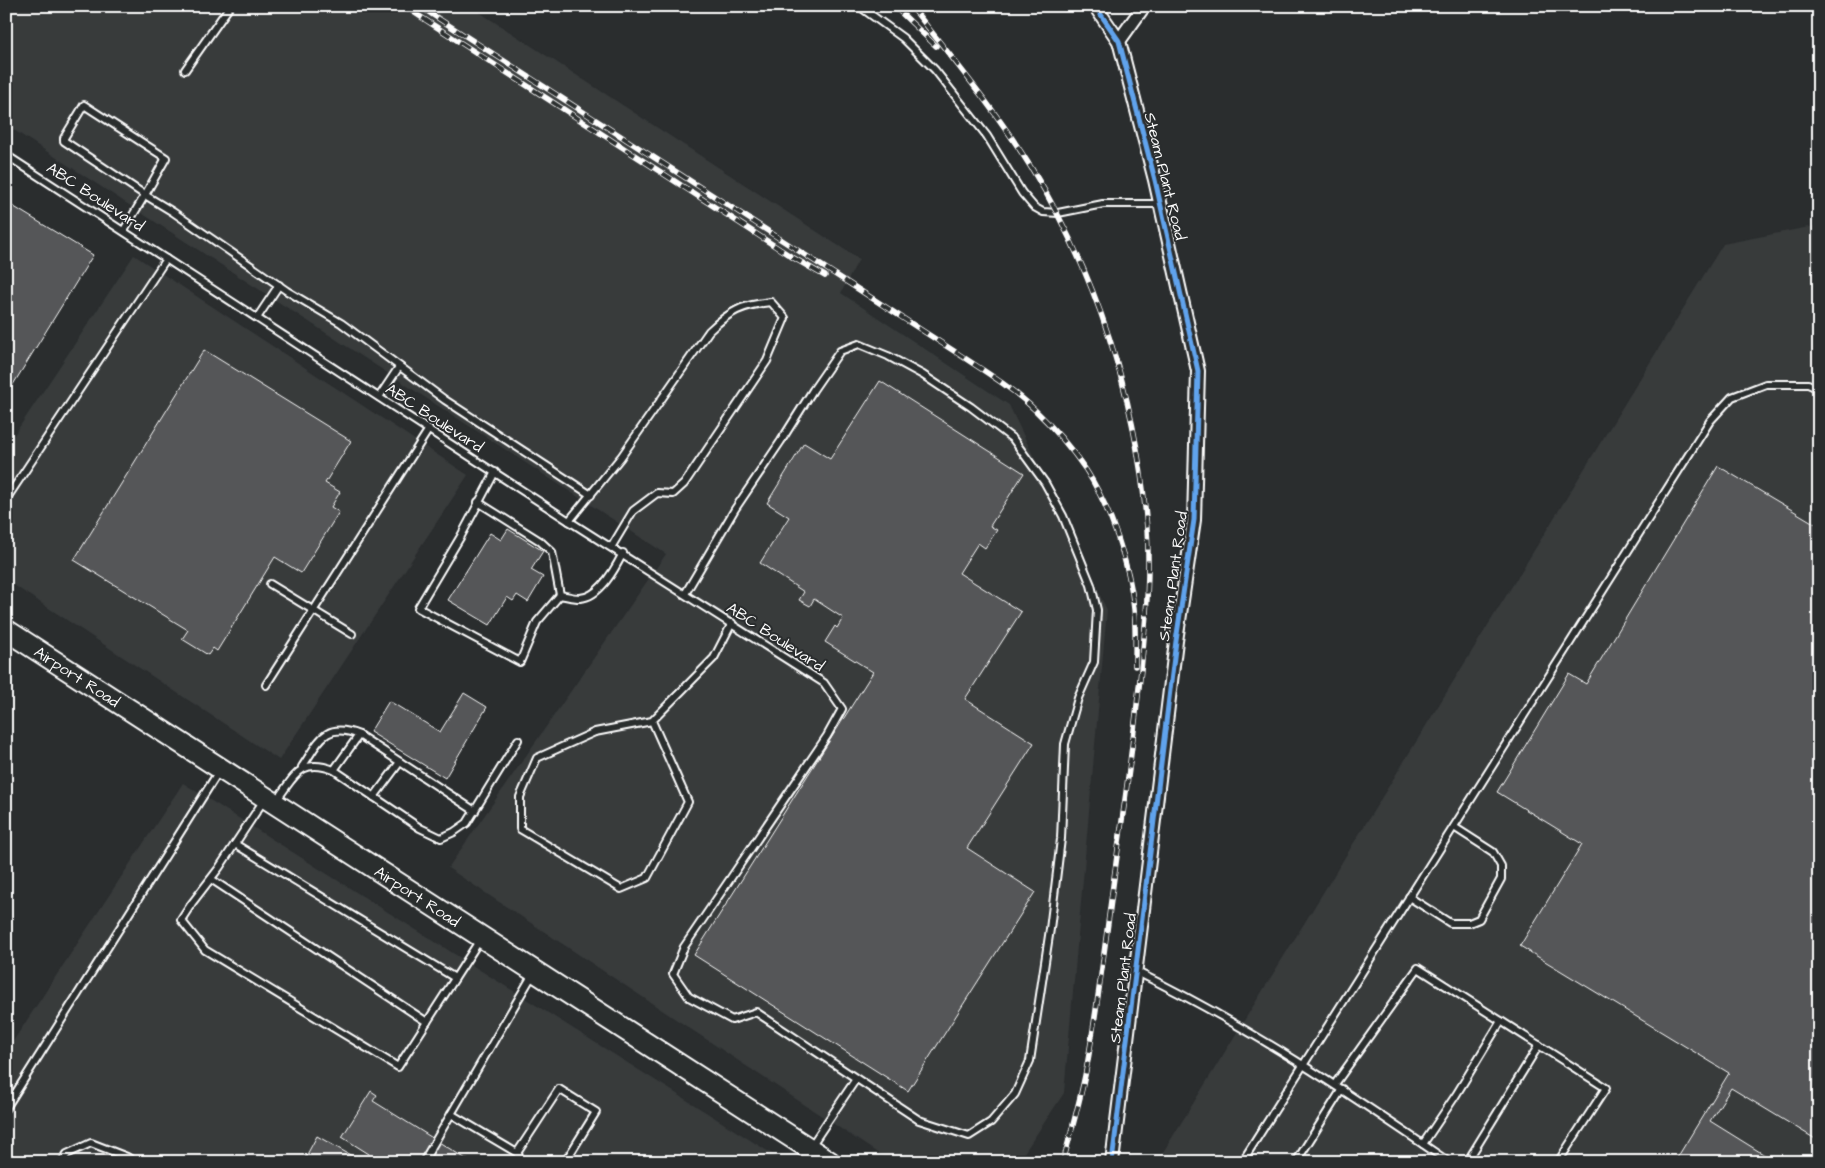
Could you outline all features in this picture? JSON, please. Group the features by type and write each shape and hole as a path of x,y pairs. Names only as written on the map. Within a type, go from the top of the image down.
{"highway":[{"name":"Airport Road","path":"6,630 820,1157"}],"street":[{"name":"Steam Plant Road","path":"1095,6 1118,41 1160,204 1198,371 1194,520 1176,641 1112,1162"},
{"path":"1118,41 1144,6"}],"lane":[{"path":"185,70 230,6"},
{"path":"859,6 903,38 936,70 987,136 1022,193 1034,207 1043,212 1058,213 1103,204 1160,204"},
{"path":"124,230 145,195 166,158 84,105 64,141 145,195 173,212 279,285 341,323 453,405 591,495"},
{"name":"ABC Boulevard","path":"6,155 494,472 824,683 842,709 827,736 684,947 674,974 689,997 732,1020 756,1012 856,1079"},
{"path":"6,498 166,258"},
{"path":"257,318 279,285"},
{"path":"570,521 621,457 709,331 726,315 752,304 771,302 785,318 767,361 684,484 674,494 657,492 633,511 612,546"},
{"path":"685,594 735,509 781,441 812,390 840,351 859,344 888,356 923,375 971,407 1012,439 1045,483 1063,516 1091,586 1096,610 1094,662 1078,698 1064,744 1061,839 1046,958 1030,1061 1015,1094 991,1122 969,1136 919,1120 856,1079 820,1157"},
{"path":"379,397 399,367"},
{"path":"1242,1162 1710,421 1732,397 1766,384 1808,384 1819,389"},
{"path":"266,684 429,430"},
{"path":"494,472 418,608 520,662 537,622 560,595"},
{"path":"478,502 540,541 552,552 560,595"},
{"path":"560,595 578,598 587,597 606,582 622,553"},
{"path":"270,584 352,634"},
{"path":"652,721 688,802 647,878 622,889 520,828 520,797 537,758 595,732 652,721 714,658 732,624"},
{"path":"475,811 359,735 346,730 333,730 324,736 301,768 270,800 235,844 181,920 205,950 398,1067 482,937"},
{"path":"334,770 359,735"},
{"path":"301,768 309,765 322,765 334,770 420,828 441,838 467,823 518,740"},
{"path":"374,797 400,762"},
{"path":"6,1108 221,768"},
{"path":"1409,897 1450,923 1469,923 1479,918 1501,879 1500,866 1493,852 1454,827"},
{"path":"235,844 455,978"},
{"path":"211,879 427,1022"},
{"path":"1335,1084 1418,968 1606,1088 1558,1162"},
{"path":"423,1162 535,971"},
{"path":"1135,971 1187,996 1303,1064 1449,1162"},
{"path":"1423,1144 1502,1021"},
{"path":"1467,1162 1539,1045"},
{"path":"517,1153 559,1089 596,1112 565,1162"},
{"path":"1296,1162 1342,1089"},
{"path":"451,1114 517,1153 523,1162"},
{"path":"62,1162 67,1154 91,1143 135,1162"}],"shaded area":[{"path":"6,6 470,6 859,259 841,293 1009,405 1107,610 1064,1093 1018,1162 891,1162 448,868 666,554 6,125"},
{"path":"1819,225 1819,1162 1157,1162 1723,244"},
{"path":"134,255 468,475 279,760 6,580 6,447"},
{"path":"183,783 785,1162 6,1162 6,1052"}],"building":[{"path":"6,202 93,255 6,396"},
{"path":"204,350 351,441 325,483 340,492 331,507 339,512 301,573 275,557 217,651 213,648 208,655 182,639 188,630 74,560"},
{"path":"880,381 1024,473 990,526 997,530 985,548 978,543 959,573 1021,612 965,699 1034,743 967,848 1035,892 908,1091 694,955 873,672 825,642 835,626 837,628 843,618 814,599 810,606 799,600 804,592 760,563 789,517 767,503 804,443 830,459"},
{"path":"1718,466 1819,526 1819,1136 1817,1140 1731,1088 1710,1121 1776,1162 1683,1162 1677,1158 1729,1073 1520,946 1582,844 1497,792 1569,674 1586,684"},
{"path":"508,529 543,551 531,570 543,577 528,602 517,595 513,601 507,597 490,625 448,600 490,533 501,540"},
{"path":"464,693 487,707 445,778 370,732 389,701 440,732"},
{"path":"371,1091 377,1095 373,1101 471,1162 374,1162 371,1160 369,1154 342,1137"},
{"path":"317,1136 359,1160 358,1162 303,1162"}],"railway":[{"path":"404,6 792,257 825,276"},
{"path":"419,6 975,364 1034,409 1062,438 1086,470 1111,519 1118,537 1132,592 1135,623 1135,666"},
{"path":"894,6 936,46"},
{"path":"911,6 1004,127 1032,169 1055,209 1093,293 1109,337 1133,426 1141,471 1146,517 1148,574 1139,691 1093,1032 1083,1086 1063,1162"}],"cycle path":[{"path":"1095,6 1119,41 1155,180 1198,371 1194,520 1176,641 1112,1162"}]}
